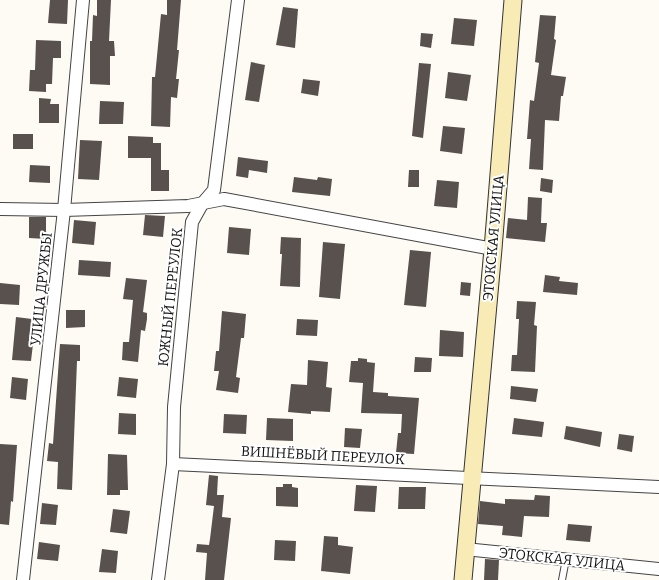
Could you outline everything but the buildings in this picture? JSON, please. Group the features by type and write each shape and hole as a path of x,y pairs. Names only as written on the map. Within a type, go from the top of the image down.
{"main road":[{"name":"ЭТОКСКАЯ УЛИЦА","path":"462,580 493,249 512,0"}],"street":[{"name":"УЛИЦА ДРУЖБЫ","path":"23,580 64,210 83,0"},
{"name":"ЮЖНЫЙ ПЕРЕУЛОК","path":"158,580 173,464 174,407 192,222 202,204 214,190 238,0"},
{"path":"0,209 64,210 202,204 224,199 493,249"},
{"name":"ВИШНЁВЫЙ ПЕРЕУЛОК","path":"173,464 472,477"},
{"path":"472,477 659,487"},
{"name":"ЭТОКСКАЯ УЛИЦА","path":"465,549 659,569"}],"lane":[{"path":"562,580 566,559"}]}
